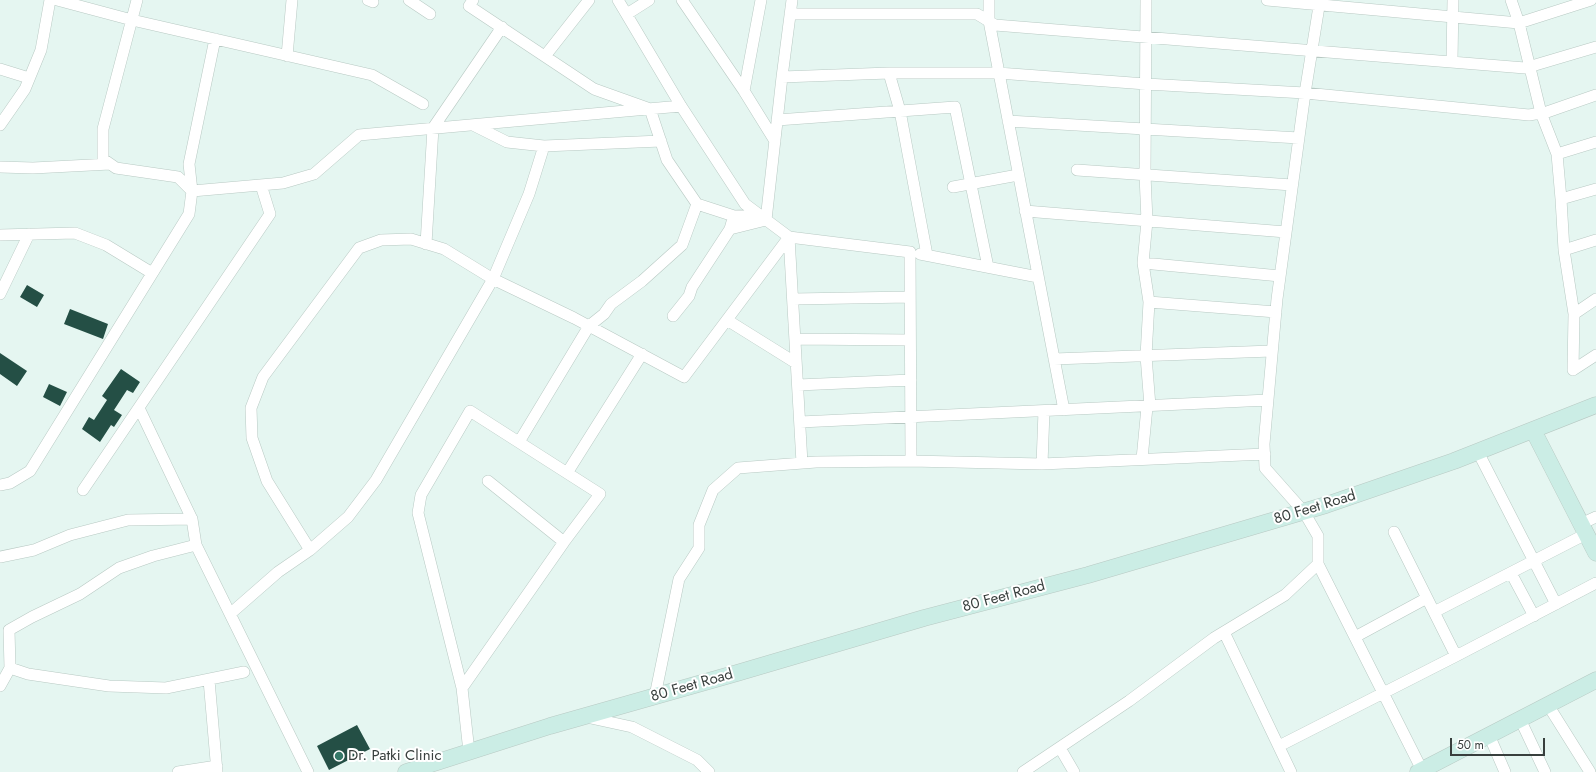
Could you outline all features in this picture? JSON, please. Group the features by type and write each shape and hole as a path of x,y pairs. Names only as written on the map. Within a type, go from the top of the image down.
{"main road":[{"name":"80 Feet Road","path":"406,772 583,717 924,618 1088,575 1304,512 1349,498 1478,452 1596,405"},
{"path":"1533,430 1596,553"},
{"path":"1420,771 1596,680"}],"street":[{"path":"0,125 25,89 41,50 50,0"},
{"path":"56,0 132,20 372,75 423,104"},
{"path":"137,0 103,129 103,159 116,168 178,177 192,191 283,183 314,174 359,135 681,106"},
{"path":"287,56 292,0"},
{"path":"409,0 430,14"},
{"path":"473,0 469,6 594,89 650,109"},
{"path":"545,56 589,0"},
{"path":"618,0 681,106 745,204 789,237 910,252 1038,277"},
{"path":"627,14 649,0"},
{"path":"682,0 744,91 775,141"},
{"path":"744,91 761,0"},
{"path":"989,0 989,21 998,73 1064,410"},
{"path":"1142,459 1147,407 1150,406 1146,356 1149,302 1143,263 1147,221 1145,175 1146,0"},
{"path":"1267,0 1320,2 1519,22 1591,0"},
{"path":"1452,61 1453,0"},
{"path":"1511,0 1519,22 1541,113 1557,154 1564,250 1574,314 1573,370 1596,355"},
{"path":"1320,2 1305,93 1280,276 1268,400 1264,454 1265,468 1304,512 1318,536 1318,564 1384,692 1420,771"},
{"path":"762,218 775,141 789,4 977,14 995,24 1525,68 1596,47"},
{"path":"426,244 433,128 502,27"},
{"path":"0,485 10,483 30,471 189,214 192,191 189,164 215,39"},
{"path":"0,69 29,78"},
{"path":"782,77 889,73 998,73 1146,84 1305,93 1529,115 1541,113 1596,95"},
{"path":"889,73 900,111 927,255"},
{"path":"777,120 954,107 988,267"},
{"path":"650,109 667,160 697,204 734,216 762,218"},
{"path":"1008,120 1299,138"},
{"path":"472,125 507,142 544,146 661,140"},
{"path":"1557,154 1596,142"},
{"path":"230,614 278,572 310,550 348,517 376,480 493,279 529,194 544,146"},
{"path":"0,167 34,168 110,164"},
{"path":"1077,170 1292,185"},
{"path":"954,187 1018,175"},
{"path":"83,490 270,214 261,185"},
{"path":"1561,199 1596,189"},
{"path":"519,442 589,326 604,314 611,304 642,281 682,245 697,204"},
{"path":"1025,211 1286,232"},
{"path":"673,316 689,296 692,287 730,229 734,216"},
{"path":"730,229 762,218"},
{"path":"0,235 75,233 106,245 152,273"},
{"path":"0,294 29,234"},
{"path":"789,237 802,463"},
{"path":"310,550 268,481 252,438 251,408 264,377 359,248 381,240 411,240 444,250 493,279 589,326 684,377 789,237"},
{"path":"1564,250 1596,240"},
{"path":"910,252 911,461"},
{"path":"1143,263 1280,276"},
{"path":"793,299 910,297"},
{"path":"1574,314 1596,299"},
{"path":"1149,302 1276,312"},
{"path":"727,320 796,363"},
{"path":"795,339 833,341 910,340"},
{"path":"1054,359 1272,351"},
{"path":"567,473 642,354"},
{"path":"798,385 911,380"},
{"path":"800,422 1268,400"},
{"path":"139,408 192,519 196,545 308,772"},
{"path":"462,688 564,542 600,494 470,411 421,495 418,513 462,688 469,752"},
{"path":"1042,464 1044,411"},
{"path":"1478,452 1556,604"},
{"path":"655,696 679,579 699,548 699,525 713,490 738,468 802,463 911,461 1042,464 1264,454"},
{"path":"488,482 564,542"},
{"path":"1434,612 1534,561 1584,529 1596,518"},
{"path":"0,557 34,550 70,535 128,520 192,519"},
{"path":"1394,532 1456,656"},
{"path":"0,686 10,668 9,630 80,594 119,568 153,556 196,545"},
{"path":"1023,772 1060,748 1224,632 1285,595 1318,564"},
{"path":"1511,573 1534,616"},
{"path":"1279,746 1596,583"},
{"path":"1355,637 1427,598"},
{"path":"1224,632 1291,772"},
{"path":"10,668 28,674 109,686 166,688 244,672"},
{"path":"178,772 217,769 209,680"},
{"path":"1548,705 1590,772"},
{"path":"583,717 632,727 697,760 709,772"},
{"path":"1520,720 1545,772"},
{"path":"1489,735 1505,772"},
{"path":"1060,748 1074,772"}],"building":[{"path":"27,285 44,295 37,307 20,297"},
{"path":"70,309 108,324 103,339 64,324"},
{"path":"0,353 27,371 17,386 0,374"},
{"path":"121,369 140,382 133,393 127,390 114,410 122,415 114,427 111,425 100,442 82,429 89,417 94,420 107,400 102,396"},
{"path":"49,384 67,392 60,406 43,397"},
{"path":"357,725 370,749 329,770 317,746"}],"place":[{"name":"Dr. Patki Clinic","path":"339,756"}]}
